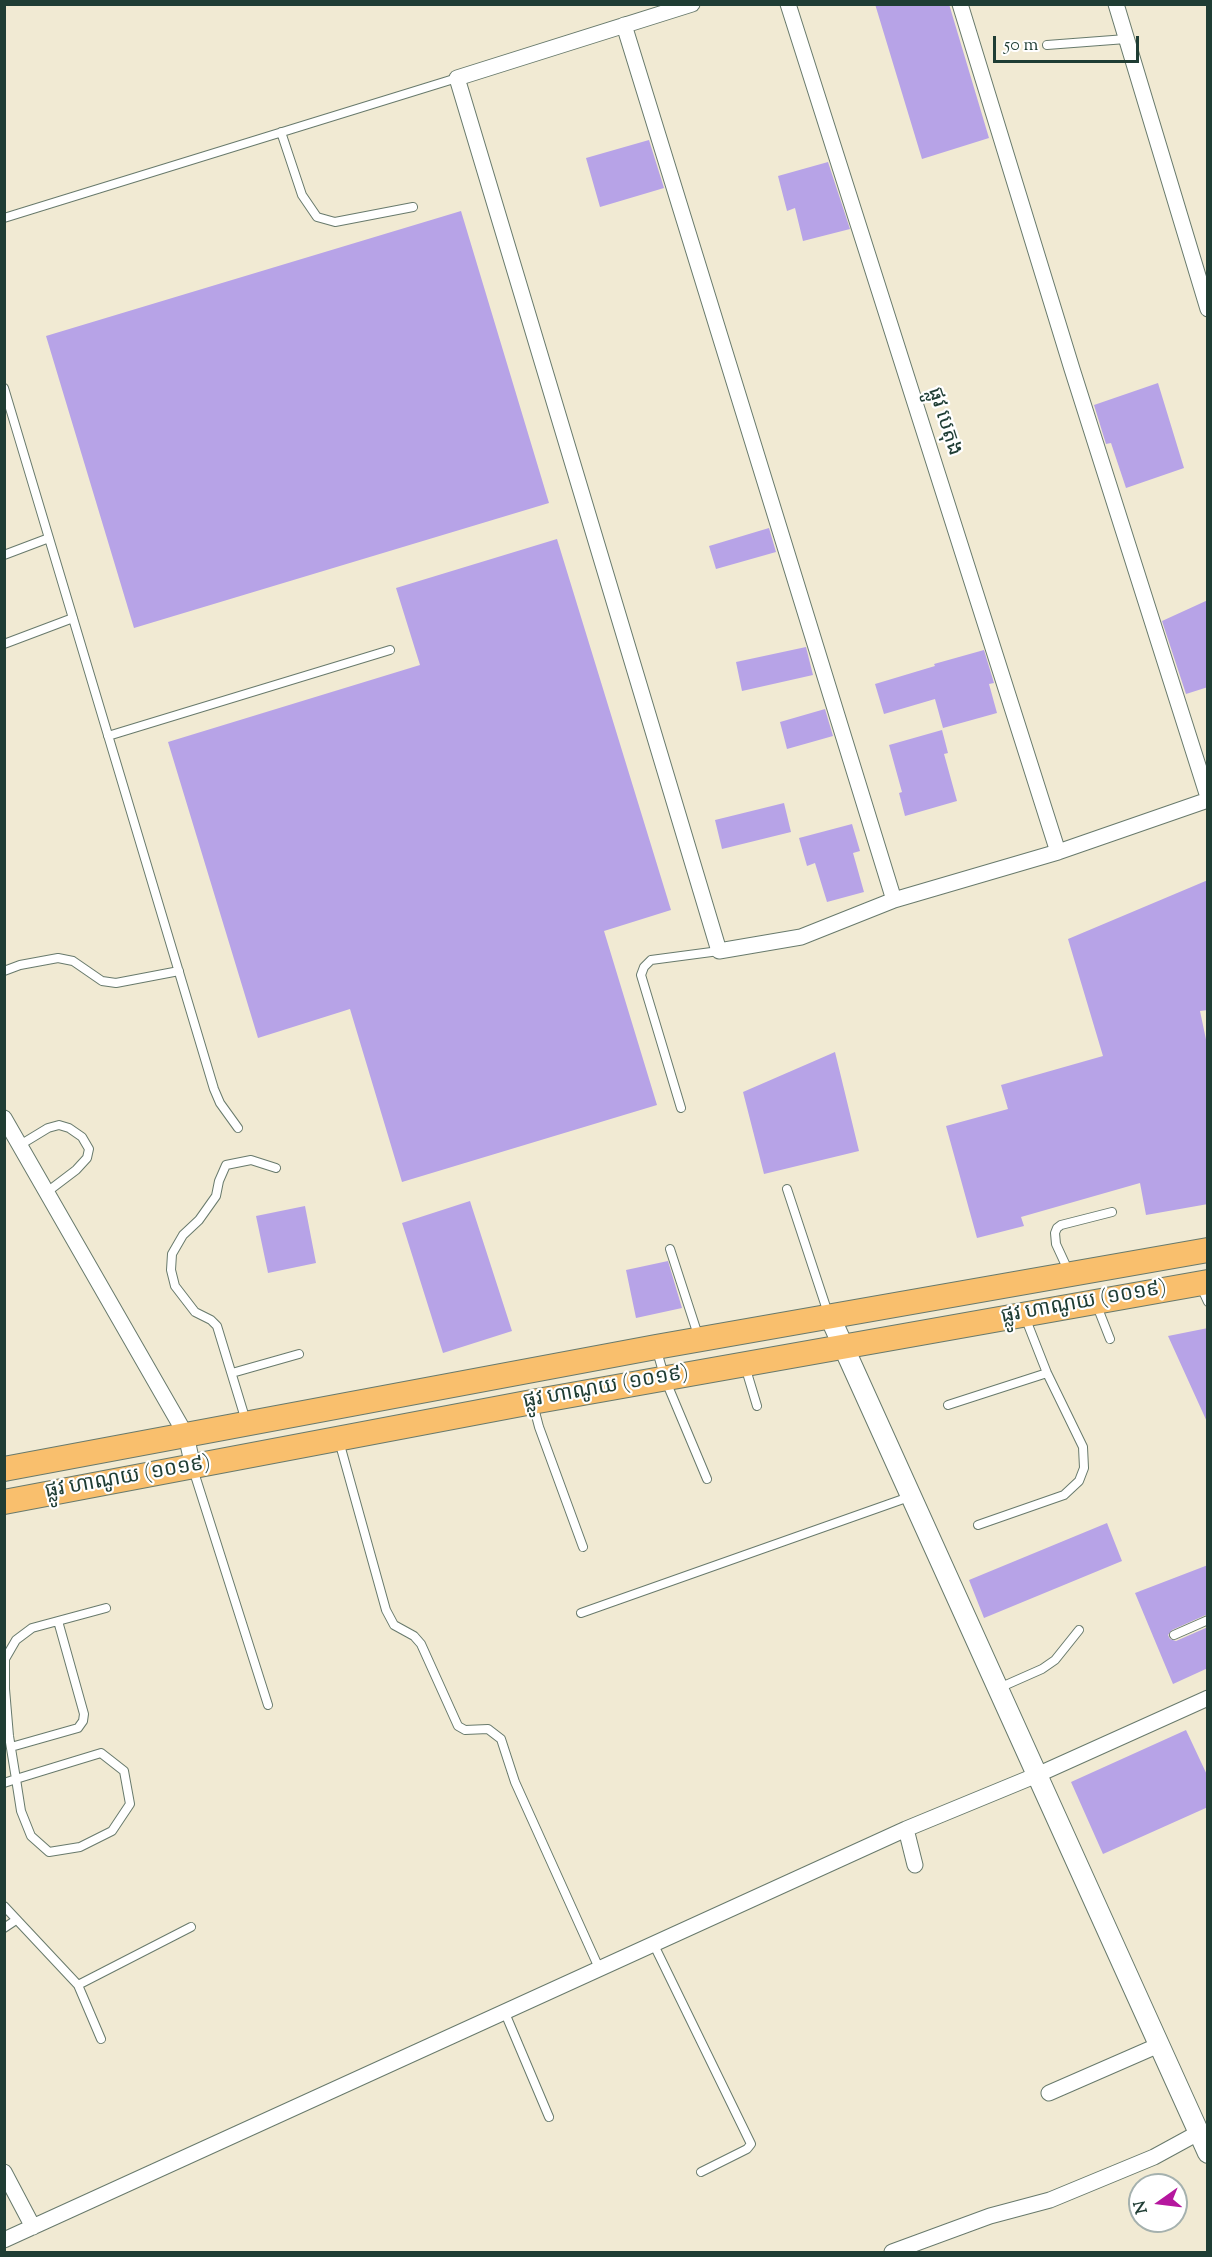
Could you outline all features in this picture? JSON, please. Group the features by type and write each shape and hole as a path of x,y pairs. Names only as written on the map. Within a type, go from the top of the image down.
{"main road":[{"name":"ផ្លូវ ហាណូយ (១០១៩)","path":"4,1469 656,1347 1208,1250"},
{"name":"ផ្លូវ ហាណូយ (១០១៩)","path":"4,1502 843,1346 1095,1302 1205,1289"}],"street":[{"path":"692,4 457,78 719,951 801,937 894,900 1058,852 1208,799 960,4"},
{"name":"ផ្លូវ បេតុង","path":"788,4 1058,852"},
{"path":"1116,4 1208,309"},
{"path":"624,26 894,900"},
{"path":"4,1118 186,1435 193,1467"},
{"path":"830,1317 1208,2153"},
{"path":"4,2240 906,1829 1207,1701"},
{"path":"906,1829 915,1865"},
{"path":"1049,2093 1158,2045"},
{"path":"892,2253 990,2216 1050,2200 1154,2157 1198,2133"},
{"path":"4,2172 33,2227"}],"lane":[{"path":"1047,45 1126,39"},
{"path":"4,218 457,78"},
{"path":"281,132 302,195 317,217 335,222 413,207"},
{"path":"4,388 214,1089 220,1103 238,1128"},
{"path":"4,555 49,538"},
{"path":"4,644 73,618"},
{"path":"108,736 390,650"},
{"path":"681,1108 640,975 651,960 719,951"},
{"path":"4,971 20,965 58,958 73,961 102,981 116,983 179,971"},
{"path":"20,1145 48,1128 59,1125 69,1128 82,1137 89,1149 87,1158 76,1170 47,1192"},
{"path":"247,1423 217,1326 211,1320 195,1312 175,1287 171,1270 172,1254 183,1235 199,1220 216,1196 226,1165 251,1160 276,1168"},
{"path":"787,1189 830,1317"},
{"path":"1070,1274 1056,1244 1057,1228 1112,1212"},
{"path":"670,1249 700,1340"},
{"path":"1095,1302 1110,1339"},
{"path":"978,1525 1064,1495 1079,1481 1084,1468 1083,1447 1047,1373 1024,1314"},
{"path":"656,1347 664,1379 707,1479"},
{"path":"232,1373 299,1354"},
{"path":"744,1365 757,1406"},
{"path":"948,1405 1047,1373"},
{"path":"532,1402 583,1547"},
{"path":"338,1439 390,1617 394,1625 414,1636 421,1644 458,1726 465,1730 488,1729 501,1739 515,1782 599,1968"},
{"path":"193,1467 268,1705"},
{"path":"580,1613 910,1496"},
{"path":"4,1783 16,1779 101,1753 124,1771 130,1804 112,1832 80,1847 49,1852 32,1836 21,1811 16,1779 11,1747 5,1689 5,1659 16,1640 32,1629 105,1608"},
{"path":"1174,1635 1208,1620"},
{"path":"11,1747 78,1728 83,1721 84,1714 58,1621"},
{"path":"997,1688 1042,1669 1055,1660 1078,1630"},
{"path":"4,1906 78,1985 101,2038"},
{"path":"4,1928 16,1920"},
{"path":"78,1985 191,1927"},
{"path":"653,1943 751,2144 747,2149 701,2172"},
{"path":"505,2013 549,2117"}],"building":[{"path":"875,4 949,4 989,138 922,159"},
{"path":"649,140 664,188 600,207 586,158"},
{"path":"828,162 850,229 803,241 795,208 787,211 778,176"},
{"path":"461,211 549,503 134,628 46,336"},
{"path":"1158,383 1184,468 1126,488 1111,443 1106,444 1094,405"},
{"path":"769,528 776,552 716,569 709,546"},
{"path":"557,539 671,910 604,931 657,1105 402,1182 350,1009 258,1038 168,742 420,665 396,588"},
{"path":"1208,600 1208,687 1186,694 1162,621"},
{"path":"806,647 813,675 742,691 736,662"},
{"path":"984,650 994,683 989,684 997,713 943,728 935,699 884,714 875,684"},
{"path":"825,709 833,736 787,749 780,722"},
{"path":"942,730 948,753 944,754 957,801 905,816 899,793 902,792 889,745"},
{"path":"784,803 791,832 722,849 715,820"},
{"path":"852,824 860,851 853,853 864,892 827,902 815,863 807,866 799,838"},
{"path":"1208,880 1208,1010 1200,1011 1208,1049 1208,1204 1146,1215 1140,1183 1021,1217 1024,1226 977,1238 946,1126 1008,1109 1001,1085 1103,1056 1068,939"},
{"path":"835,1052 859,1151 764,1174 743,1092"},
{"path":"470,1201 512,1331 443,1353 402,1223"},
{"path":"305,1206 316,1263 268,1273 256,1216"},
{"path":"668,1261 682,1308 636,1318 626,1270"},
{"path":"1208,1328 1208,1424 1168,1336"},
{"path":"1107,1523 1122,1561 984,1618 969,1580"},
{"path":"1208,1565 1208,1614 1172,1630 1168,1635 1170,1639 1176,1641 1208,1627 1208,1668 1173,1684 1135,1593"},
{"path":"1186,1730 1208,1777 1208,1807 1103,1854 1071,1782"}]}
